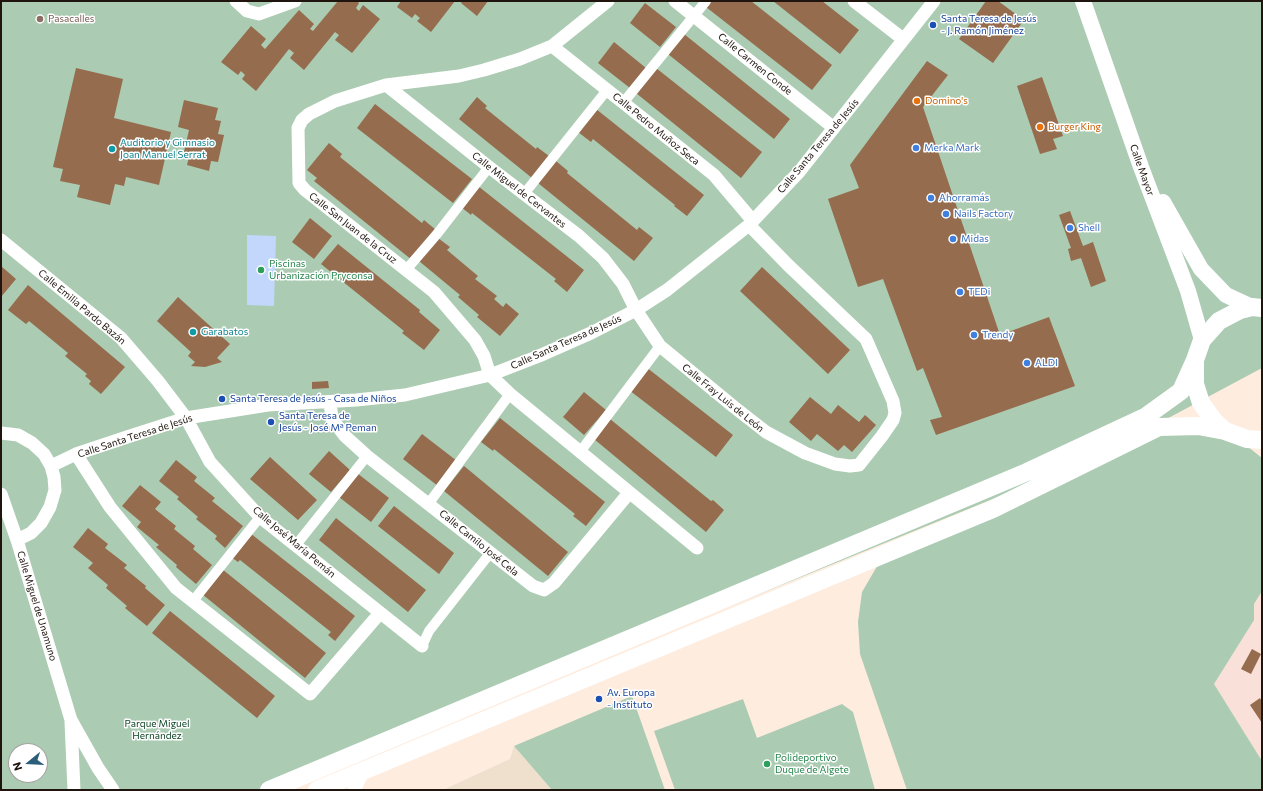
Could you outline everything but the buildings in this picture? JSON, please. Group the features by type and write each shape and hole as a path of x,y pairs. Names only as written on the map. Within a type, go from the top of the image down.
{"main road":[{"path":"276,788 1026,472 1145,417 1181,392 1202,340 1219,321 1240,310 1257,308"},
{"path":"1195,360 1194,384 1201,404 1215,422 1225,430"},
{"path":"1026,472 1159,428 1198,426 1225,430 1254,440 1262,453"},
{"path":"317,790 993,509 1159,428"}],"street":[{"path":"236,1 247,11 259,14 295,1"},
{"name":"Calle San Juan de la Cruz","path":"490,375 484,356 475,340 434,292 305,190 299,182 298,128 302,120 335,101 386,85 459,76 484,70 520,59 552,46 608,1"},
{"name":"Calle Carmen Conde","path":"675,1 834,128"},
{"path":"623,103 706,1"},
{"path":"854,1 903,39"},
{"name":"Calle Santa Teresa de Jesús","path":"51,466 76,454 186,418 268,405 330,402 405,395 490,375 559,348 636,310 667,290 751,223 799,172 934,1"},
{"name":"Calle Mayor","path":"1083,1 1138,160 1188,291 1202,340"},
{"name":"Calle Mayor","path":"1090,1 1162,202 1201,269 1226,295 1257,308"},
{"name":"Calle Pedro Muñoz Seca","path":"552,46 714,175 751,223"},
{"name":"Calle Miguel de Cervantes","path":"386,85 578,236 603,258 623,284 636,310"},
{"path":"524,194 607,90"},
{"path":"406,270 437,234 489,167"},
{"name":"Calle Fray Luis de León","path":"636,310 660,346 766,432 805,453 835,464 850,466 859,465 880,440 893,420 895,413 893,401 866,339 788,265 751,223"},
{"name":"Calle Emilia Pardo Bazán","path":"1,240 121,338 158,381 186,418"},
{"path":"580,452 660,346"},
{"path":"490,375 510,394 697,548"},
{"path":"429,503 510,394"},
{"name":"Calle Camilo José Cela","path":"330,402 332,419 345,436 367,456 429,503 533,586 544,590 554,583 629,493"},
{"name":"Calle José María Pemán","path":"186,418 210,462 260,517 422,646"},
{"path":"1,433 18,436 32,443 44,454 51,466 55,490 50,507 41,523 31,533 17,540"},
{"path":"76,454 110,507 176,588 310,694 380,613"},
{"path":"296,545 367,456"},
{"name":"Calle Miguel de Unamuno","path":"1,494 17,540 71,720"},
{"path":"193,601 260,517"},
{"path":"422,646 429,631 491,552"},
{"path":"71,720 74,790"},
{"path":"71,720 98,768 113,790"},
{"path":"354,790 364,770"}],"shaded area":[{"path":"1262,591 1262,761 1214,684 1254,620 1254,604"},
{"path":"514,746 552,790 443,790 510,759"}],"green space":[{"name":"Parque Miguel Hernández","path":"1,1 1262,1 1262,368 1101,454 1155,431 1232,434 1262,458 1262,591 1254,604 1254,620 1214,684 1262,761 1262,790 907,790 860,654 858,622 862,592 879,563 1091,459 278,790 1,790"},
{"path":"632,696 665,790 552,790 514,746"},
{"name":"Polideportivo Duque de Algete","path":"743,699 757,738 842,704 853,712 875,790 675,790 654,731"}],"water":[{"name":"Piscinas Urbanización Pryconsa","path":"247,235 276,236 274,306 247,305"}],"place":[{"name":"Pasacalles","path":"40,19"},
{"name":"Santa Teresa de Jesús - J. Ramón Jiménez","path":"933,25"},
{"name":"Domino's","path":"917,101"},
{"name":"Burger King","path":"1040,127"},
{"name":"Merka Mark","path":"916,148"},
{"name":"Auditorio y Gimnasio Joan Manuel Serrat","path":"112,149"},
{"name":"Ahorramás","path":"931,198"},
{"name":"Nails Factory","path":"946,214"},
{"name":"Shell","path":"1070,228"},
{"name":"Midas","path":"953,239"},
{"name":"Piscinas Urbanización Pryconsa","path":"261,270"},
{"name":"TEDi","path":"960,292"},
{"name":"Garabatos","path":"193,332"},
{"name":"Trendy","path":"974,335"},
{"name":"ALDI","path":"1027,363"},
{"name":"Santa Teresa de Jesús - Casa de Niños","path":"222,399"},
{"name":"Santa Teresa de Jesús - José Mª Peman","path":"271,422"},
{"name":"Av. Europa - Instituto","path":"599,699"},
{"name":"Polideportivo Duque de Algete","path":"767,764"}]}
